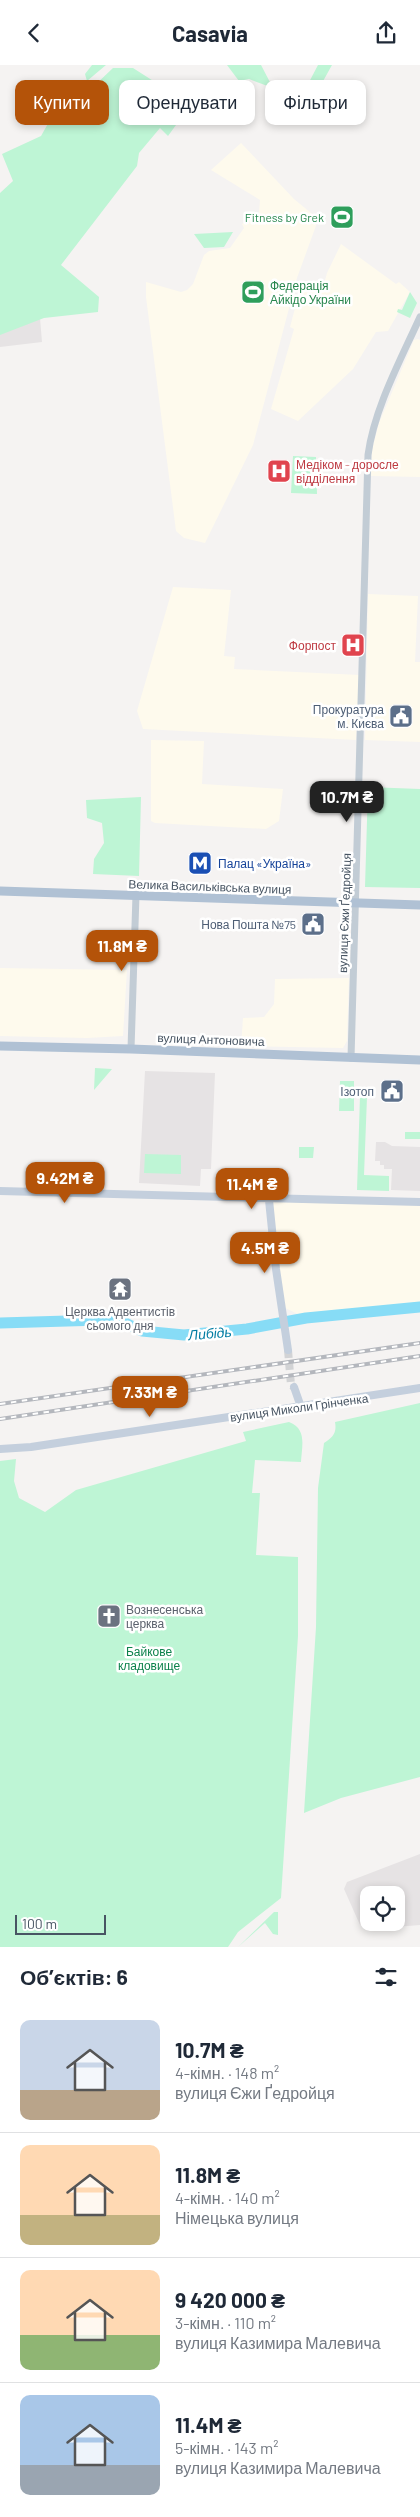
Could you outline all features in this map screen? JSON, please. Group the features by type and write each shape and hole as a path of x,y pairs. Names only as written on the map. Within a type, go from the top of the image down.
{"main road":[{"name":"Велика Васильківська вулиця","path":"0,891 420,905"},
{"name":"вулиця Антоновича","path":"0,1046 420,1060"},
{"path":"0,1191 269,1200 420,1202"},
{"path":"269,1200 288,1350"},
{"path":"294,1387 301,1407"},
{"name":"вулиця Миколи Грінченка","path":"0,1449 32,1447 420,1388"}],"street":[{"name":"вулиця Єжи Ґедройця","path":"351,1058 368,455 372,433 420,317"},
{"path":"130,1049 136,895"}],"shaded area":[{"path":"241,143 294,199 317,218 317,223 297,278 253,445 205,543 184,538 176,531 146,297 146,282 181,292 187,290 193,284 204,255 209,251 230,248 244,228 242,224 259,213 260,200 211,170"},
{"path":"341,244 396,284 399,282 410,292 388,331 376,332 353,369 298,421 271,409 294,329 290,327 302,282 323,288 327,273"},
{"path":"0,312 40,318 42,342 0,347"},
{"path":"414,340 420,340 420,477 371,476 372,450 379,423"},
{"path":"173,587 231,590 224,656 235,657 234,669 360,675 356,740 143,729 137,711"},
{"path":"368,594 418,596 415,662 420,662 420,742 365,740"},
{"path":"151,740 204,741 202,784 283,789 279,821 266,829 155,823 151,821"},
{"path":"0,968 127,970 123,1036 87,1038 0,1036"},
{"path":"349,978 347,1041 343,1048 241,1046 243,1018 264,1017 274,1004 275,979"},
{"path":"145,1071 215,1073 211,1169 201,1169 200,1186 139,1183"},
{"path":"376,1142 385,1142 392,1146 420,1147 420,1191 391,1190 392,1169 384,1169 384,1165 380,1165 380,1161 375,1161"},
{"path":"269,1200 420,1202 420,1302 379,1307 379,1310 304,1317 281,1306"},
{"path":"420,1854 420,1925 405,1926 405,1886 360,1886 360,1925 344,1889 347,1882"}],"green space":[{"path":"92,65 106,65 88,80 85,74"},
{"path":"227,65 261,65 269,80 265,80 265,85 255,80 238,80"},
{"path":"318,65 332,65 324,80 310,80"},
{"path":"113,68 133,68 152,80 119,80 119,125 176,125 168,136 160,128 139,153 137,166 61,265 99,297 98,312 44,318 0,335 0,193 13,181 2,154 41,136 47,125 109,125 109,80 100,80"},
{"path":"233,232 224,247 204,248 194,234"},
{"path":"410,292 417,303 410,318 397,312 398,309 402,310"},
{"path":"293,456 316,457 317,494 291,493"},
{"path":"368,787 420,789 420,888 365,887"},
{"path":"141,797 139,876 93,874 94,859 104,843 102,823 87,818 86,800"},
{"path":"95,1068 112,1069 94,1090"},
{"path":"340,1081 354,1081 354,1111 339,1111"},
{"path":"360,1096 367,1097 364,1175 389,1176 389,1191 357,1190"},
{"path":"405,1132 420,1132 420,1139 405,1139"},
{"path":"299,1147 314,1147 313,1158 299,1158"},
{"path":"145,1154 181,1155 181,1174 144,1173"},
{"path":"420,1403 420,1777 341,1798 304,1813 316,1627 318,1488 324,1443 334,1434 335,1422"},
{"name":"Байкове кладовище","path":"289,1422 295,1425 301,1433 301,1462 255,1460 252,1493 260,1493 256,1555 298,1557 298,1636 281,1898 238,1932 228,1947 0,1947 0,1461 16,1459 14,1481 19,1498 45,1512 76,1490 246,1441 243,1432"},
{"path":"274,1912 278,1912 278,1935 273,1934 265,1923 238,1947"}],"waterway":[{"name":"Либідь","path":"0,1323 101,1320 123,1322 142,1331 184,1335 247,1329 306,1318 420,1307"}],"tunnel":[{"path":"288,1350 291,1385 294,1387"}],"railway":[{"path":"0,1404 420,1343"},
{"path":"0,1419 420,1356"}],"place":[{"name":"Fitness by Grek","path":"342,217"},
{"name":"Федерація Айкідо України","path":"253,292"},
{"name":"Медіком - доросле відділення","path":"279,471"},
{"name":"Форпост","path":"353,645"},
{"name":"Прокуратура м. Києва","path":"401,716"},
{"name":"Палац «Україна»","path":"200,863"},
{"name":"Нова Пошта №75","path":"313,924"},
{"name":"Ізотоп","path":"392,1091"},
{"name":"Церква Адвентистів сьомого дня","path":"120,1289"},
{"name":"Вознесенська церква","path":"109,1616"}]}
